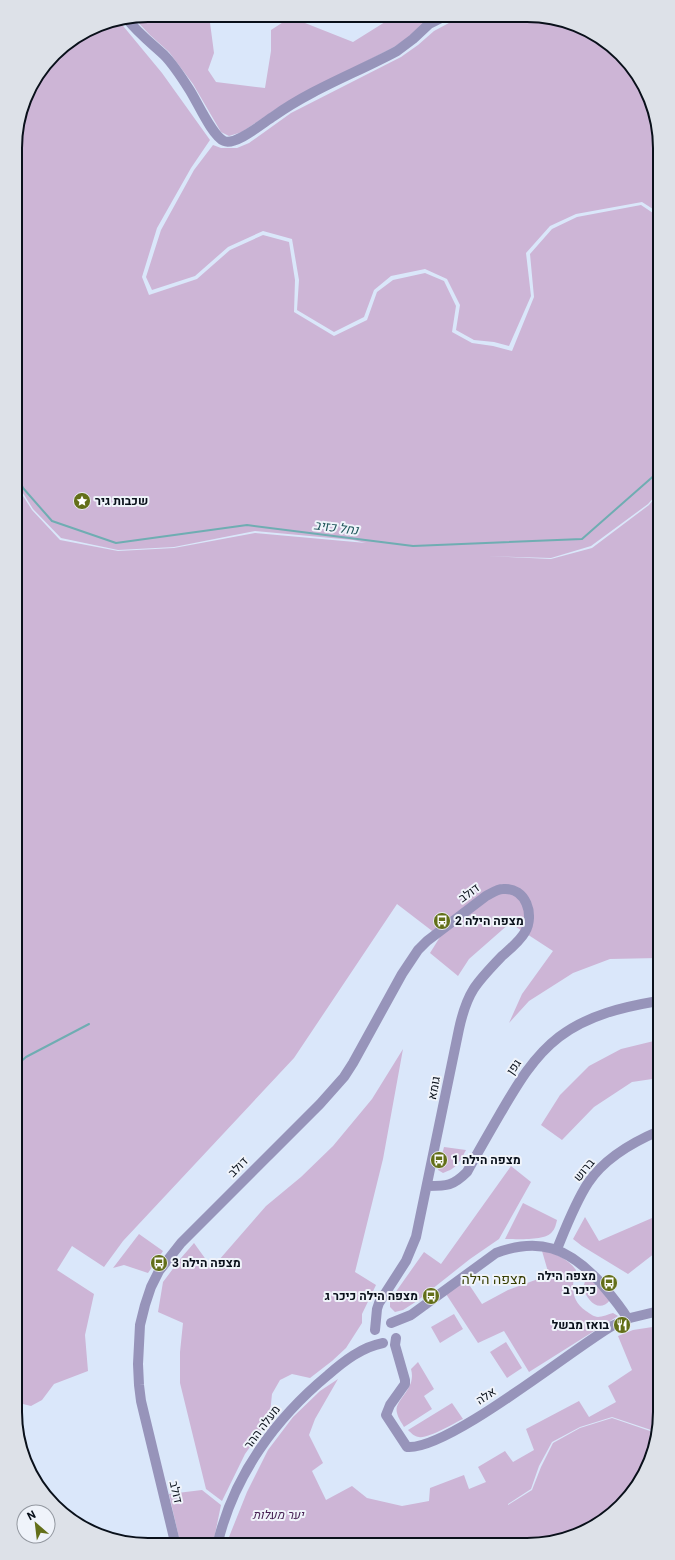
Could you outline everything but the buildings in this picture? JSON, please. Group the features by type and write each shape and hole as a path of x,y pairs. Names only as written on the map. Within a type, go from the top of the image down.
{"street":[{"path":"131,23 145,39 165,56 188,88 216,136 224,141 233,142 245,136 287,107 397,50 433,22"},
{"name":"דולב","path":"174,1538 141,1401 138,1364 140,1325 145,1305 156,1277 181,1242 320,1104 344,1077 402,974 418,950 427,941 486,896 504,889 512,890 520,894"},
{"name":"גומא","path":"378,1303 412,1249 428,1186 465,1003 481,977 526,931 530,916 525,900 520,894"},
{"name":"גפן","path":"428,1186 450,1185 467,1172 523,1076 535,1059 560,1036 606,1012 653,1002"},
{"name":"ברוש","path":"557,1249 583,1191 597,1171 628,1147 653,1134"},
{"path":"378,1303 375,1332 379,1341 384,1343 393,1341 404,1322 411,1315 496,1253 524,1246 545,1246 557,1249 570,1256 589,1270 614,1297 628,1319"},
{"path":"378,1303 379,1312 396,1329 396,1336"},
{"name":"אלה","path":"396,1336 394,1345 405,1384 390,1405 386,1415 407,1447 421,1446 448,1434 493,1408 612,1326 628,1319 653,1313"},
{"path":"375,1332 380,1324 389,1323 411,1315"},
{"name":"מעלה ההר","path":"356,1354 366,1345 375,1332"},
{"name":"אלה","path":"384,1343 399,1362"},
{"name":"מעלה ההר","path":"220,1538 234,1496 254,1458 278,1424 307,1393 335,1369 370,1346 384,1343"}],"green space":[{"path":"210,22 214,53 208,70 216,82 265,88 271,51 271,30 283,22 303,22 353,42 385,22 428,22 411,36 394,47 285,103 242,132 229,136 221,132 193,84 169,52 138,23"},
{"path":"451,22 527,22 551,24 583,35 610,53 622,65 636,85 649,116 653,148 653,209 642,202 576,214 550,226 526,253 531,296 509,346 494,342 474,340 456,330 460,305 447,279 425,269 391,276 374,290 364,317 334,332 297,310 299,280 292,239 263,231 228,247 195,276 152,290 146,277 161,230 194,170 213,145 221,148 237,148 249,143 291,113 401,57 434,31"},
{"path":"122,25 162,73 210,140 191,168 157,228 142,277 149,295 197,279 230,250 263,235 289,242 295,280 294,312 334,336 367,320 377,292 393,280 425,273 444,281 456,306 452,332 472,343 512,351 534,297 530,254 552,229 577,217 641,205 653,213 653,498 648,504 591,546 551,558 486,556 551,559 592,548 649,505 653,500 653,958 610,959 573,973 529,1001 509,1023 522,994 553,951 510,923 469,959 458,976 430,953 440,937 397,904 294,1058 123,1241 104,1267 72,1246 57,1270 94,1294 85,1335 88,1371 54,1384 42,1400 31,1406 22,1404 22,494 32,510 60,540 118,551 174,548 255,533 366,543 353,540 255,531 174,547 118,550 61,538 33,509 22,492 22,140 26,116 35,92 48,71 71,48 92,35"},
{"path":"653,1041 653,1079 632,1082 594,1107 562,1140 541,1125 560,1095 589,1066 621,1049"},
{"path":"403,1049 383,1159 355,1272 376,1285 362,1314 362,1323 346,1348 310,1378 292,1374 280,1380 272,1394 270,1414 267,1423 245,1454 222,1501 206,1489 180,1383 180,1352 183,1323 158,1312 163,1282 194,1243 212,1268 266,1206 301,1177 333,1146 372,1099"},
{"path":"444,1147 466,1150 452,1169 443,1173 438,1170"},
{"path":"511,1166 531,1182 499,1239 470,1259 417,1301 403,1310 395,1312 390,1307 390,1300 424,1252 441,1264"},
{"path":"523,1203 557,1220 555,1228 549,1235 537,1238 505,1239"},
{"path":"585,1217 599,1241 653,1218 653,1255 628,1274 573,1239"},
{"path":"139,1234 163,1251 148,1273 124,1265 113,1268"},
{"path":"542,1251 561,1257 576,1270 573,1288 575,1298 581,1307 596,1317 613,1313 618,1316 529,1372 504,1331 478,1343 446,1294 466,1280 482,1304 508,1290 549,1275"},
{"path":"587,1275 610,1300 606,1304 598,1306 587,1297 583,1288"},
{"path":"454,1314 463,1329 440,1343 431,1327"},
{"name":"יער מעלות","path":"653,1327 652,1431 612,1417 580,1427 552,1442 539,1466 531,1489 508,1504 532,1490 553,1443 580,1428 612,1418 650,1431 651,1436 643,1460 627,1489 610,1507 590,1521 559,1534 527,1538 229,1538 247,1492 268,1450 293,1417 320,1391 338,1379 315,1419 309,1435 323,1463 312,1471 326,1500 352,1486 367,1498 402,1506 429,1501 430,1488 464,1475 469,1489 486,1482 478,1467 505,1451 513,1462 534,1450 526,1429 579,1401 589,1417 616,1402 608,1386 632,1370 618,1336 633,1330"},
{"path":"506,1342 522,1368 507,1378 490,1352"},
{"path":"418,1362 434,1389 424,1396 432,1409 404,1427 399,1419 397,1408 411,1383 411,1369"},
{"path":"452,1403 463,1419 435,1433 423,1437 413,1435 408,1430"},
{"path":"202,1490 221,1505 214,1538 179,1538 169,1494"}],"waterway":[{"name":"נחל כזיב","path":"22,486 52,521 116,543 247,525 413,546 582,539 653,477"},
{"path":"22,1060 89,1024"}],"place":[{"name":"שכבות גיר","path":"82,501"},
{"name":"מצפה הילה 2","path":"442,921"},
{"name":"מצפה הילה 1","path":"439,1160"},
{"name":"מצפה הילה 3","path":"159,1263"},
{"name":"מצפה הילה כיכר ב","path":"609,1283"},
{"name":"מצפה הילה כיכר ג","path":"431,1296"},
{"name":"בואז מבשל","path":"622,1325"}],"district":[{"name":"מצפה הילה","path":"494,1279"}]}
